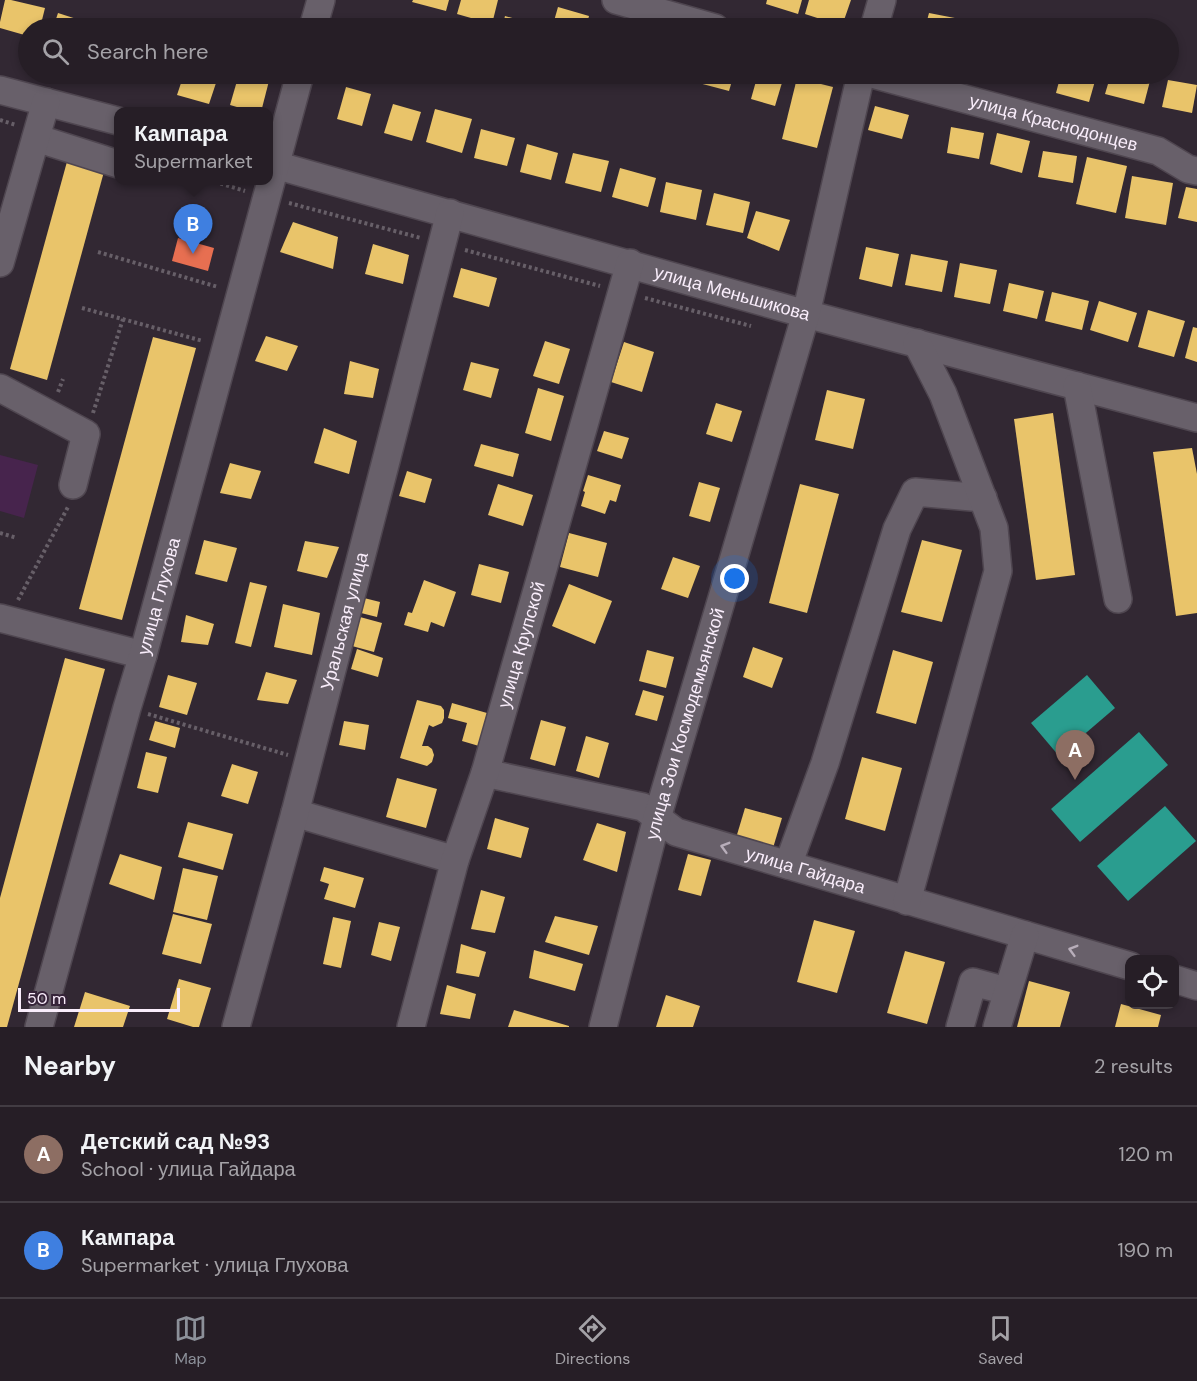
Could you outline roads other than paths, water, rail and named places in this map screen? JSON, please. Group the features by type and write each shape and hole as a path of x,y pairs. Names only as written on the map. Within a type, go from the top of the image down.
{"street":[{"path":"316,18 321,0"},
{"path":"616,0 680,18"},
{"path":"877,18 882,0"},
{"name":"улица Глухова","path":"273,158 297,84"},
{"name":"улица Зои Космодемьянской","path":"603,1027 657,818 806,314 859,84"},
{"name":"улица Краснодонцев","path":"909,84 1158,151 1188,169 1197,171"},
{"path":"0,90 114,120"},
{"path":"0,263 46,102"},
{"path":"36,138 114,163"},
{"name":"улица Меньшикова","path":"273,165 806,314 1197,418"},
{"name":"улица Глухова","path":"39,1027 143,655 226,347 266,185"},
{"name":"Уральская улица","path":"236,1027 295,813 450,213"},
{"name":"улица Крупской","path":"411,1027 455,860 485,774 630,263"},
{"path":"908,901 998,571 994,528 943,394 917,343"},
{"path":"1077,386 1118,599"},
{"path":"0,388 86,434 73,485"},
{"path":"788,866 825,763 897,529 915,492 983,498"},
{"path":"4,619 143,655"},
{"name":"улица Гайдара","path":"485,774 643,807 676,832 1125,965"},
{"path":"295,813 455,860"},
{"path":"997,1027 1025,935"},
{"path":"1179,981 1197,986"},
{"path":"960,1027 973,982 1007,992"}],"place":[{"name":"Кампара","path":"193,254"},
{"name":"Детский сад №93","path":"1075,780"}]}
